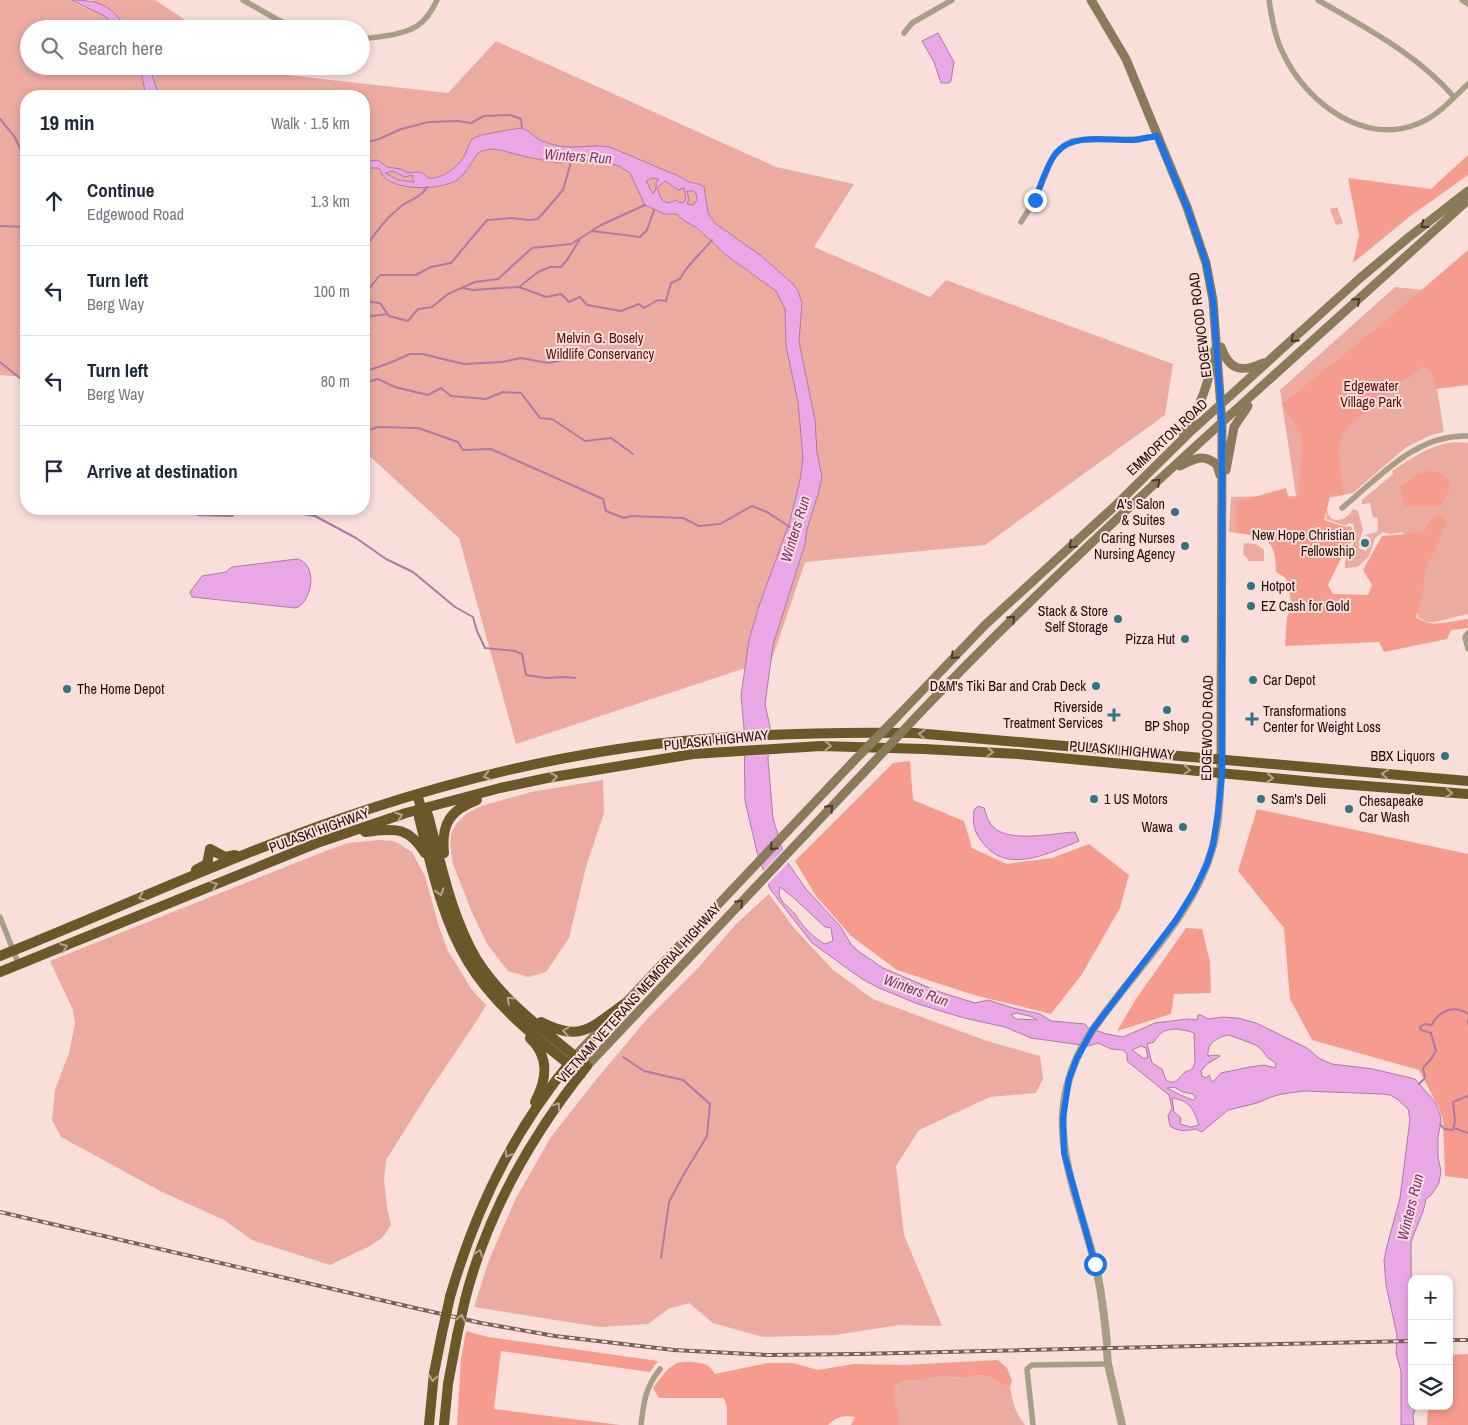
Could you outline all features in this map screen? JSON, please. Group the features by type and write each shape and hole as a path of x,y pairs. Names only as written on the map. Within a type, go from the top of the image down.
{"highway":[{"name":"PULASKI HIGHWAY","path":"0,956 288,838 330,822 417,794 498,773 586,754 669,742 778,734 855,732 915,734 1468,781"},
{"name":"PULASKI HIGHWAY","path":"0,972 317,843 520,784 674,757 744,750 821,746 904,748 1018,754 1222,774 1468,794"},
{"path":"451,896 443,842 447,822 459,808 468,803 520,784"},
{"path":"417,794 422,811 428,815 462,929 478,960 497,986 572,1060"},
{"path":"422,811 419,817 430,860 446,914 460,947 475,973 518,1027 540,1050 545,1066 543,1085 524,1127"},
{"path":"349,833 388,830 405,833 417,840 430,860"},
{"path":"168,887 172,880 203,868 210,849 225,857 230,857 274,840 288,838"},
{"path":"525,1014 560,1031 569,1033 578,1032 595,1025 624,1004"},
{"path":"501,1006 584,1070"},
{"name":"VIETNAM VETERANS MEMORIAL HIGHWAY","path":"429,1425 434,1373 450,1297 463,1253 480,1208 499,1169 524,1127 572,1060"},
{"name":"VIETNAM VETERANS MEMORIAL HIGHWAY","path":"444,1425 448,1384 457,1336 475,1262 502,1197 529,1147 584,1070"}],"main road":[{"name":"EDGEWOOD ROAD","path":"1091,0 1126,59 1187,207 1206,263 1213,300 1222,404 1222,774"},
{"name":"EMMORTON ROAD","path":"897,717 985,625 1117,504 1165,455 1359,279 1468,191"},
{"name":"EMMORTON ROAD","path":"916,717 1063,569 1468,200"},
{"path":"1216,336 1224,357 1238,369 1243,370 1254,367 1273,358"},
{"path":"1165,455 1182,435 1201,404 1208,383 1216,336"},
{"path":"1223,482 1235,424 1263,386"},
{"path":"1170,470 1194,458 1204,457 1216,465 1223,482"},
{"name":"VIETNAM VETERANS MEMORIAL HIGHWAY","path":"572,1060 897,717"},
{"name":"VIETNAM VETERANS MEMORIAL HIGHWAY","path":"584,1070 916,717"}],"street":[{"path":"243,0 278,20"},
{"path":"370,37 400,34 411,30 425,21 437,0"},
{"path":"904,33 907,27 919,18 952,0"},
{"path":"1269,0 1279,43 1297,78 1323,105 1345,118 1375,129 1404,128 1415,125 1431,117 1468,84"},
{"path":"1318,0 1407,54 1428,70 1454,97"},
{"path":"1462,0 1468,4"},
{"path":"1021,222 1035,200 1052,159 1063,146 1082,140 1137,140 1157,136"},
{"path":"1342,508 1418,446 1446,436 1468,436"},
{"path":"1468,633 1465,637 1468,649"},
{"name":"EDGEWOOD ROAD","path":"1107,1343 1100,1283 1070,1177 1063,1145 1064,1109 1069,1079 1083,1045 1093,1029 1176,920 1194,891 1207,864 1213,845 1222,774"},
{"path":"0,917 18,965"},
{"path":"1107,1352 1122,1425"},
{"path":"1033,1425 1026,1369 1032,1365 1108,1364"},
{"path":"641,1425 647,1390 651,1380 660,1369"}],"green space":[{"name":"Melvin G. Bosely Wildlife Conservancy","path":"0,0 69,0 85,8 93,0 155,0 185,20 20,20 20,75 286,75 448,93 496,41 776,167 854,184 814,247 930,297 946,280 1173,364 1165,415 985,545 805,562 772,659 516,744 459,538 370,456 370,90 20,90 20,377 0,375"},
{"path":"1468,155 1468,175 1409,217 1353,263 1359,235 1348,178 1431,189"},
{"path":"1337,207 1343,223 1336,225 1330,209"},
{"path":"1468,250 1468,385 1437,388 1431,371 1423,366 1354,422 1341,437 1339,450 1344,495 1331,493 1324,520 1346,527 1351,526 1353,536 1328,585 1333,594 1368,595 1372,585 1363,570 1382,536 1424,531 1433,518 1443,515 1447,522 1423,577 1424,589 1416,617 1428,623 1468,619 1468,628 1451,630 1447,639 1384,652 1379,642 1285,646 1287,617 1292,605 1286,578 1276,572 1274,553 1272,546 1268,542 1255,536 1236,533 1236,502 1286,488 1289,499 1299,496 1302,437 1282,404 1388,319"},
{"name":"Edgewater Village Park","path":"1395,287 1468,295 1468,385 1437,389 1444,432 1431,435 1405,448 1353,493 1329,498 1327,512 1330,517 1338,520 1343,519 1353,509 1358,511 1363,530 1359,548 1366,551 1371,538 1365,535 1377,532 1378,524 1377,517 1373,518 1370,503 1362,504 1362,500 1393,474 1392,471 1428,449 1447,443 1468,443 1468,614 1435,622 1426,622 1418,617 1403,532 1390,534 1383,532 1375,538 1369,556 1363,562 1357,567 1345,568 1347,556 1355,538 1353,524 1349,523 1346,526 1326,519 1327,514 1252,534 1229,532 1231,497 1296,496 1280,390"},
{"path":"1431,470 1444,475 1448,481 1449,489 1442,506 1404,506 1400,487 1416,475"},
{"path":"1244,543 1256,544 1264,550 1264,561 1248,561 1243,554"},
{"path":"910,761 913,800 964,821 972,848 1007,864 1052,858 1089,844 1129,875 1120,908 1082,974 1051,1014 974,995 897,970 851,936 816,896 795,861 893,763"},
{"path":"603,780 604,813 586,867 569,938 546,972 528,977 508,971 487,944 471,910 453,864 450,845 451,834 456,824 466,814 481,806 531,792"},
{"path":"1257,809 1468,854 1468,1179 1445,1176 1443,1120 1439,1108 1419,1070 1312,1040 1290,999 1284,928 1238,871"},
{"path":"380,840 394,841 412,852 425,876 439,927 448,951 472,990 486,1005 386,1160 384,1180 391,1225 382,1238 368,1247 330,1265 252,1240 224,1220 162,1192 61,1137 52,1120 55,1090 69,1053 75,1024 73,1010 50,961 323,852 348,843"},
{"path":"769,894 794,928 833,970 873,999 987,1041 1040,1056 1043,1079 1036,1093 990,1097 919,1130 896,1166 904,1235 942,1326 899,1325 835,1335 763,1337 713,1323 689,1303 668,1309 648,1324 600,1327 474,1307 489,1260 516,1198 551,1137 647,1019 698,968 736,924"},
{"path":"1186,928 1202,929 1210,962 1211,993 1174,994 1171,1014 1117,1031 1136,999"},
{"path":"466,1331 488,1337 658,1361 650,1372 501,1351 494,1409 620,1425 457,1425 461,1359"},
{"path":"1468,1354 1468,1425 1427,1425 1428,1410 1453,1410 1453,1355"},
{"path":"998,1360 1007,1368 1012,1381 1010,1386 1001,1385 992,1377 978,1375 966,1378 939,1376 925,1380 902,1381 895,1387 894,1394 895,1404 899,1413 899,1425 851,1425 855,1417 847,1416 837,1418 828,1425 727,1425 727,1408 724,1398 659,1398 653,1388 669,1369 675,1364 682,1362 695,1362 707,1365 715,1374 767,1363 793,1363 818,1370 854,1364 903,1365"},
{"path":"978,1375 992,1377 1001,1385 1010,1386 1014,1407 1025,1425 899,1425 899,1413 895,1404 894,1394 895,1388 902,1381 925,1380 939,1376 966,1378"}],"water":[{"path":"71,0 97,3 110,9 120,20 109,20 105,16"},
{"path":"938,33 954,62 949,83 941,83 934,62 922,41"},
{"path":"142,75 152,75 157,90 145,90"},
{"name":"Winters Run","path":"520,128 528,131 540,140 557,146 610,147 704,187 708,213 716,224 760,255 793,284 798,291 802,303 799,342 815,420 817,453 822,477 807,529 805,544 773,645 765,704 770,727 768,759 773,818 788,863 806,889 840,926 851,944 858,951 883,968 937,991 975,1003 988,1000 1040,1014 1051,1021 1085,1024 1088,1028 1123,1037 1155,1023 1188,1019 1197,1020 1198,1015 1208,1019 1238,1018 1256,1023 1307,1048 1320,1059 1332,1064 1373,1069 1415,1079 1435,1102 1441,1122 1438,1137 1438,1157 1441,1171 1439,1183 1426,1199 1411,1243 1411,1275 1408,1275 1408,1410 1415,1410 1414,1425 1401,1425 1401,1371 1396,1353 1397,1335 1386,1285 1384,1260 1400,1198 1410,1119 1408,1109 1397,1099 1390,1095 1382,1094 1304,1091 1282,1094 1257,1103 1228,1110 1202,1132 1196,1129 1185,1131 1176,1129 1170,1126 1168,1116 1172,1108 1169,1095 1127,1061 1127,1054 1123,1050 1111,1049 1098,1043 1088,1046 1031,1038 1005,1027 964,1018 918,1004 879,988 862,979 812,943 770,889 757,852 745,801 744,728 741,696 749,640 759,606 790,521 800,480 803,458 798,402 786,346 785,309 776,291 726,255 697,228 677,214 665,214 645,205 630,173 619,166 594,160 559,163 490,149 479,152 464,174 457,180 441,186 420,188 392,182 384,177 379,168 370,168 370,161 378,160 387,167 401,169 408,173 417,172 426,175 428,178 433,178 457,166 472,139 481,135","holes":["393,171 405,177 412,175 414,182 398,180 385,173","652,178 659,179 656,182 656,189 653,194 646,181","665,181 678,190 684,188 686,198 684,202 679,203 676,200 669,203 662,199 657,188","687,191 696,193 697,200 693,205 687,204 689,199","780,887 825,927 831,928 833,941 825,944 806,929 795,914 785,905 779,892","1016,1013 1030,1016 1037,1020 1016,1019 1011,1015","1176,1029 1194,1033 1195,1062 1193,1068 1185,1072 1175,1082 1169,1082 1166,1080 1162,1069 1152,1063 1147,1044 1154,1042 1161,1033 1166,1031","1229,1035 1256,1045 1268,1058 1276,1063 1275,1068 1264,1065 1221,1073 1213,1082 1209,1075 1206,1078 1202,1076 1201,1071 1207,1064 1220,1056 1208,1056 1209,1048 1214,1041","1141,1046 1146,1048 1148,1058 1143,1058 1132,1050","1174,1087 1183,1092 1193,1094 1196,1098 1193,1100 1167,1088","1172,1098 1187,1104 1195,1114 1199,1125 1191,1127 1180,1124 1181,1118 1174,1112"]},
{"path":"297,559 304,562 308,567 311,582 306,598 296,608 192,597 190,592 202,576 226,572 232,567"},
{"path":"978,806 984,808 989,821 996,830 1006,834 1029,836 1075,832 1079,841 1055,851 1029,858 1016,860 1004,858 993,853 983,843 974,827 974,810"}],"pier":[{"path":"772,730 770,755 744,756 743,731"},
{"path":"784,849 790,861 766,886 761,873"}],"waterway":[{"path":"370,141 401,129 429,122 458,121 471,123 484,116 510,115 521,119 522,128"},
{"path":"0,119 14,136 20,148"},
{"name":"Winters Run","path":"370,288 380,275 416,275 431,267 451,263 487,220 512,218 538,219 563,190 571,162"},
{"path":"370,242 389,217 403,205 421,194 427,187"},
{"path":"370,302 380,303 389,316 408,321 418,309 432,307 448,294 475,282 498,279 532,248 571,244 601,225 645,205"},
{"path":"592,231 640,237 647,230 654,210"},
{"path":"0,226 20,227"},
{"path":"463,288 473,290 519,287 538,272 550,267 561,267 580,239"},
{"path":"519,287 546,297 561,294 569,302 580,297 587,305 621,311 639,304 644,308 658,300 666,301 671,283 680,279 690,264 712,240"},
{"path":"370,316 388,314"},
{"path":"370,370 410,354 422,354 464,364 502,362 521,358 548,363 574,358"},
{"path":"0,362 20,378"},
{"path":"370,381 378,379 395,387 428,395 441,388 451,396 486,399 503,392 521,393 540,418 552,419 585,441 611,438 633,454"},
{"name":"Winters Run","path":"370,430 378,427 418,428 458,442 463,450 491,449 603,499 606,511 624,518 631,516 683,518 699,526 720,524 752,506 767,512 790,527"},
{"path":"198,515 233,515"},
{"path":"309,515 315,516 356,538 386,559 413,572 455,607 473,617 485,648 515,651 522,654 526,675 546,678 575,678"},
{"path":"1419,1084 1425,1078 1423,1068 1436,1051 1431,1033 1421,1030 1420,1027 1424,1024 1432,1025 1438,1016 1447,1010 1458,1010 1468,1014"},
{"path":"623,1057 644,1071 683,1080 710,1104 707,1136 669,1202 661,1258"},
{"path":"1440,1124 1444,1129 1453,1130 1455,1121 1453,1102 1468,1096"},
{"path":"1454,1128 1468,1133"}],"railway":[{"path":"0,1212 481,1323 555,1336 674,1350 768,1355 858,1354 1408,1341"},
{"path":"1453,1340 1468,1340"}],"place":[{"name":"A's Salon & Suites","path":"1175,512"},
{"name":"New Hope Christian Fellowship","path":"1365,543"},
{"name":"Caring Nurses Nursing Agency","path":"1185,546"},
{"name":"Hotpot","path":"1251,586"},
{"name":"EZ Cash for Gold","path":"1251,606"},
{"name":"Stack & Store Self Storage","path":"1118,619"},
{"name":"Pizza Hut","path":"1185,639"},
{"name":"Car Depot","path":"1253,680"},
{"name":"D&M's Tiki Bar and Crab Deck","path":"1096,686"},
{"name":"The Home Depot","path":"67,689"},
{"name":"BP Shop","path":"1167,710"},
{"name":"Riverside Treatment Services","path":"1114,715"},
{"name":"Transformations Center for Weight Loss","path":"1252,719"},
{"name":"BBX Liquors","path":"1445,756"},
{"name":"1 US Motors","path":"1094,799"},
{"name":"Sam's Deli","path":"1261,799"},
{"name":"Chesapeake Car Wash","path":"1349,809"},
{"name":"Wawa","path":"1183,827"}],"route":[{"path":"1035,200 1052,159 1063,146 1082,140 1137,140 1157,136 1187,207 1206,263 1213,300 1222,404 1222,759 1216,828 1207,864 1186,906 1093,1029 1083,1045 1069,1079 1063,1118 1064,1153 1095,1264"}]}
